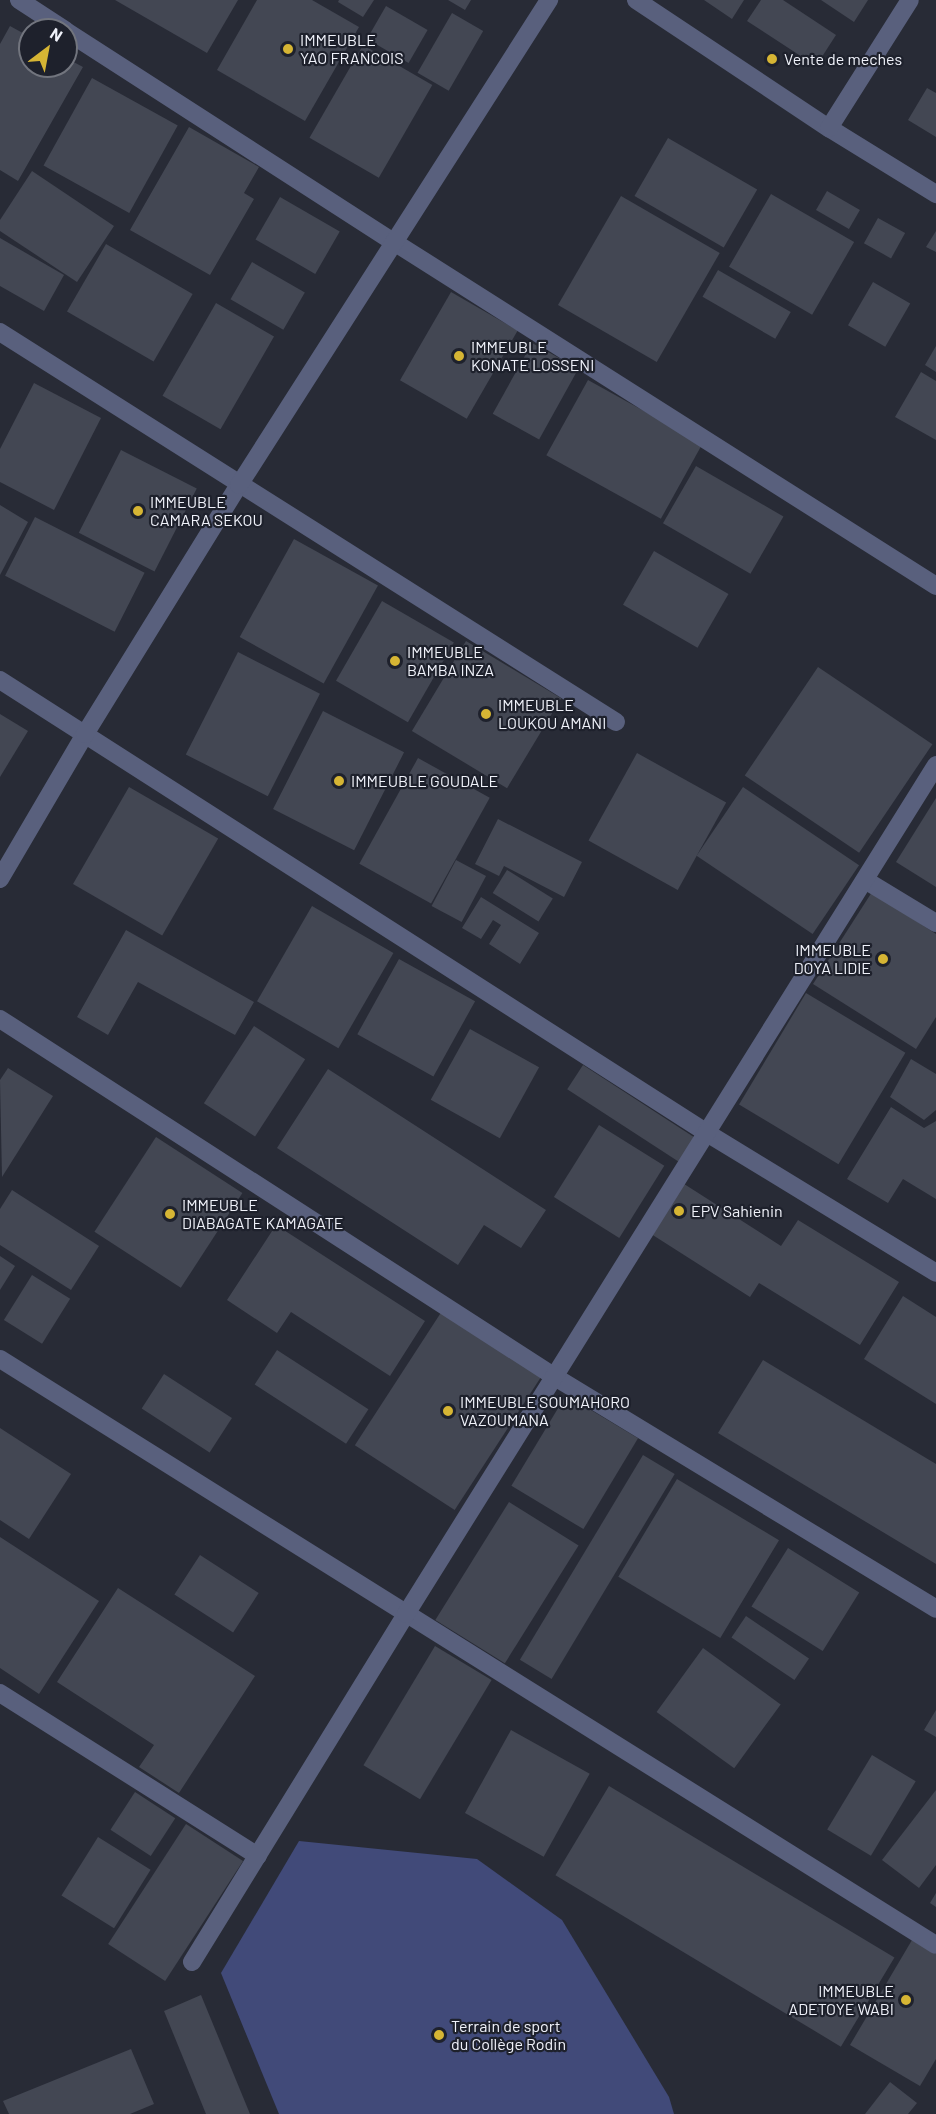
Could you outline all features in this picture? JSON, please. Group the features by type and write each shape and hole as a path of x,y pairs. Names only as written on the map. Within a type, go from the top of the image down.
{"street":[{"path":"19,0 47,18"},
{"path":"0,879 239,485 549,0"},
{"path":"636,0 829,128 936,194"},
{"path":"829,128 910,0"},
{"path":"78,38 936,586"},
{"path":"0,332 616,722"},
{"path":"0,680 707,1133 936,1273"},
{"path":"192,1962 406,1614 936,765"},
{"path":"865,880 936,923"},
{"path":"0,1019 555,1377 936,1609"},
{"path":"0,1359 936,1945"},
{"path":"0,1693 258,1856"}],"shaded area":[{"name":"Terrain de sport du Collège Rodin","path":"299,1841 477,1859 562,1920 669,2097 674,2114 279,2114 221,1973"}],"building":[{"path":"115,0 238,0 207,53"},
{"name":"IMMEUBLE YAO FRANCOIS","path":"257,0 312,0 359,27 305,121 217,70"},
{"path":"339,0 374,0 363,17 338,2"},
{"path":"448,0 471,0 465,10"},
{"path":"704,0 744,0 732,19"},
{"path":"761,0 783,0 836,35 816,66 747,21"},
{"path":"821,0 868,0 854,22"},
{"path":"386,6 428,30 409,63 367,39"},
{"path":"452,13 483,31 449,91 418,73"},
{"path":"10,26 18,30 18,78 77,78 18,181 0,170 0,44"},
{"path":"363,45 432,85 379,178 310,138"},
{"path":"78,64 83,67 78,76"},
{"path":"92,78 178,126 129,213 44,165"},
{"path":"927,88 936,93 936,137 908,120"},
{"path":"189,127 259,167 244,193 254,199 210,275 130,230"},
{"path":"668,138 757,190 724,248 634,196"},
{"path":"32,171 114,226 77,282 0,231 0,220"},
{"path":"827,191 860,210 849,229 816,210"},
{"path":"771,194 854,242 812,315 729,267"},
{"path":"621,196 720,253 657,362 558,305"},
{"path":"280,197 340,232 315,274 256,239"},
{"path":"878,218 905,233 891,258 864,243"},
{"path":"936,231 936,252 926,247"},
{"path":"0,238 64,275 44,311 0,286"},
{"path":"106,244 193,294 154,362 67,312"},
{"path":"252,262 305,292 283,330 230,299"},
{"path":"718,270 791,312 775,339 702,297"},
{"path":"873,282 910,303 885,347 848,325"},
{"name":"IMMEUBLE KONATE LOSSENI","path":"451,292 518,330 467,419 400,380"},
{"path":"216,303 274,336 221,429 162,396"},
{"path":"532,343 578,369 539,440 493,414"},
{"path":"936,346 936,372 925,365"},
{"path":"921,372 936,381 936,440 895,417"},
{"path":"588,380 703,444 661,519 546,455"},
{"path":"34,383 101,418 54,510 0,482 0,449"},
{"name":"IMMEUBLE CAMARA SEKOU","path":"121,450 197,489 155,571 79,533"},
{"path":"696,466 783,516 750,574 663,523"},
{"path":"0,505 28,522 0,575"},
{"path":"35,517 145,573 115,632 5,576"},
{"path":"294,539 378,586 324,683 240,637"},
{"path":"654,551 728,594 697,648 623,605"},
{"name":"IMMEUBLE BAMBA INZA","path":"382,601 454,642 408,722 336,681"},
{"name":"IMMEUBLE LOUKOU AMANI","path":"466,641 561,698 507,788 412,731"},
{"path":"238,652 320,694 268,796 186,754"},
{"path":"818,667 932,744 859,853 745,776"},
{"name":"IMMEUBLE GOUDALE","path":"323,711 404,752 354,850 273,809"},
{"path":"0,714 28,731 0,777"},
{"path":"637,753 726,802 678,890 589,840"},
{"path":"418,758 490,798 431,904 359,864"},
{"path":"129,787 218,838 162,935 73,884"},
{"path":"743,787 859,865 813,934 697,856"},
{"path":"936,798 936,887 896,862"},
{"path":"498,819 582,862 564,897 504,866 499,876 475,864"},
{"path":"456,860 486,876 462,922 432,906"},
{"path":"507,870 553,899 538,922 493,893"},
{"name":"IMMEUBLE DOYA LIDIE","path":"872,892 936,934 936,1017 916,1049 813,984"},
{"path":"481,897 539,933 520,964 489,944 501,925 493,920 481,939 462,928"},
{"path":"312,906 393,953 338,1048 257,1001"},
{"path":"126,930 254,1002 235,1035 138,982 108,1035 77,1017"},
{"path":"399,959 475,1001 433,1076 357,1034"},
{"path":"806,993 905,1053 838,1164 739,1104"},
{"path":"254,1026 305,1059 255,1136 204,1103"},
{"path":"470,1029 539,1067 500,1138 431,1100"},
{"path":"911,1059 936,1074 936,1110 924,1120 890,1097"},
{"path":"583,1065 700,1141 684,1165 567,1089"},
{"path":"8,1068 53,1096 2,1177 0,1080"},
{"path":"328,1069 546,1210 521,1248 484,1225 458,1265 277,1148"},
{"path":"891,1107 924,1128 936,1121 936,1199 903,1179 888,1203 847,1179"},
{"path":"599,1125 664,1166 619,1238 554,1197"},
{"name":"IMMEUBLE DIABAGATE KAMAGATE","path":"156,1137 242,1193 181,1288 94,1232"},
{"path":"681,1182 781,1246 798,1220 899,1282 860,1345 759,1283 750,1297 648,1232"},
{"path":"12,1190 99,1246 71,1290 0,1245 0,1209"},
{"path":"276,1225 425,1321 390,1376 291,1312 277,1333 227,1300"},
{"path":"0,1256 15,1266 0,1290"},
{"path":"32,1275 70,1299 42,1344 4,1320"},
{"path":"903,1296 936,1317 936,1404 864,1359"},
{"name":"IMMEUBLE SOUMAHORO VAZOUMANA","path":"442,1311 542,1376 455,1510 355,1445"},
{"path":"277,1350 368,1409 346,1444 255,1384"},
{"path":"763,1360 936,1464 936,1564 718,1433"},
{"path":"164,1374 232,1418 210,1453 142,1408"},
{"path":"566,1395 638,1438 583,1529 511,1486"},
{"path":"0,1428 71,1474 29,1539 0,1520"},
{"path":"643,1455 675,1474 552,1679 520,1660"},
{"path":"677,1479 779,1540 720,1638 618,1577"},
{"path":"509,1502 579,1545 505,1663 435,1620"},
{"path":"0,1537 99,1601 39,1694 0,1668"},
{"path":"788,1548 859,1593 823,1651 751,1607"},
{"path":"200,1555 259,1593 233,1633 174,1594"},
{"path":"118,1588 255,1676 179,1793 139,1767 154,1745 57,1682"},
{"path":"746,1616 809,1658 794,1680 731,1638"},
{"path":"435,1646 492,1680 420,1799 363,1765"},
{"path":"703,1648 781,1704 734,1768 657,1712"},
{"path":"936,1710 936,1737 924,1730"},
{"path":"511,1730 590,1774 544,1857 465,1813"},
{"path":"872,1755 916,1781 871,1856 827,1830"},
{"path":"609,1786 894,1958 841,2047 555,1875"},
{"path":"936,1790 936,1865 919,1888 882,1860"},
{"path":"135,1792 175,1818 151,1856 110,1830"},
{"path":"186,1824 243,1861 165,1981 108,1944"},
{"path":"98,1837 151,1870 114,1928 61,1896"},
{"path":"936,1893 936,1907 930,1903"},
{"name":"IMMEUBLE ADETOYE WABI","path":"912,1940 936,1954 936,2059 920,2086 850,2045"},
{"path":"201,1995 250,2114 206,2114 164,2011"},
{"path":"131,2049 154,2104 130,2114 9,2114 3,2101"},
{"path":"890,2082 917,2103 908,2114 865,2114"}],"place":[{"name":"IMMEUBLE YAO FRANCOIS","path":"288,49"},
{"name":"Vente de meches","path":"772,59"},
{"name":"IMMEUBLE KONATE LOSSENI","path":"459,356"},
{"name":"IMMEUBLE CAMARA SEKOU","path":"138,511"},
{"name":"IMMEUBLE BAMBA INZA","path":"395,661"},
{"name":"IMMEUBLE LOUKOU AMANI","path":"486,714"},
{"name":"IMMEUBLE GOUDALE","path":"339,781"},
{"name":"IMMEUBLE DOYA LIDIE","path":"883,959"},
{"name":"EPV Sahienin","path":"679,1211"},
{"name":"IMMEUBLE DIABAGATE KAMAGATE","path":"170,1214"},
{"name":"IMMEUBLE SOUMAHORO VAZOUMANA","path":"448,1411"},
{"name":"IMMEUBLE ADETOYE WABI","path":"906,2000"},
{"name":"Terrain de sport du Collège Rodin","path":"439,2035"}]}
